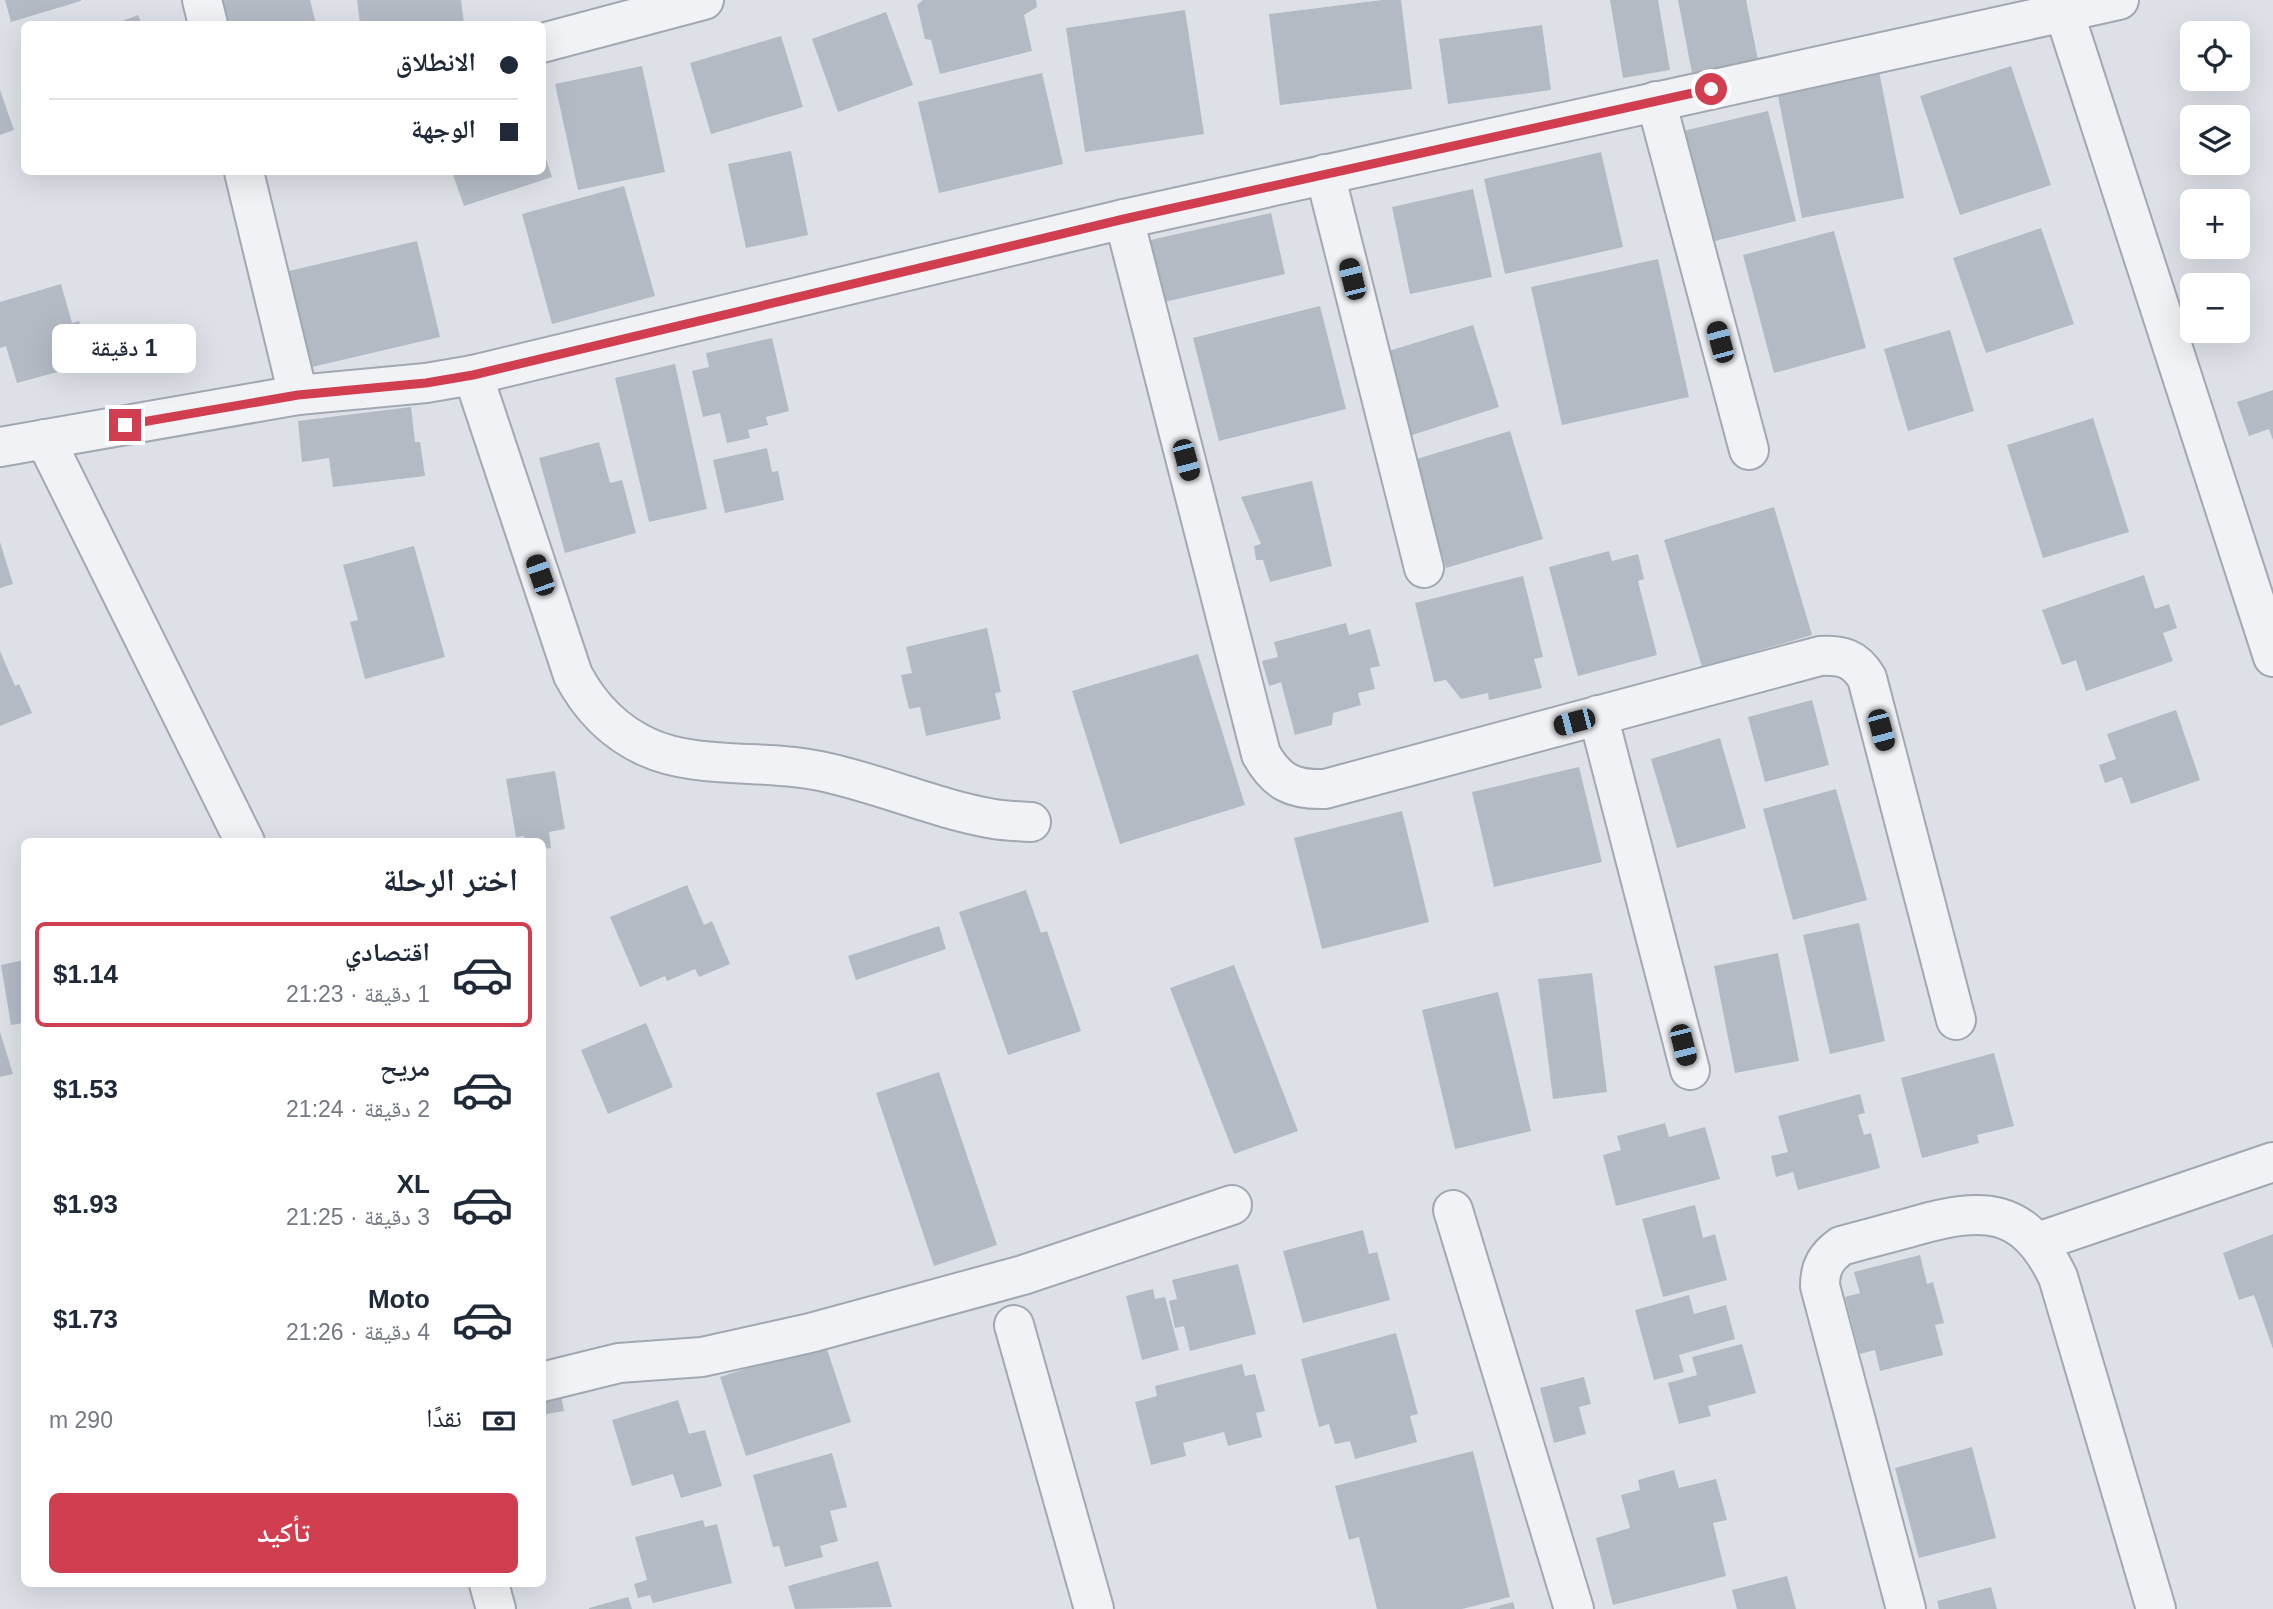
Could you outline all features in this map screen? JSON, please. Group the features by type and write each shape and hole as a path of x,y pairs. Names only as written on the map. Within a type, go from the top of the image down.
{"street":[{"path":"202,0 207,21"},
{"path":"546,42 704,0"},
{"path":"0,447 298,395 426,383 473,375 1124,219 2119,0"},
{"path":"2064,12 2273,657"},
{"path":"1656,101 1749,450"},
{"path":"1325,174 1424,568"},
{"path":"245,175 298,395"},
{"path":"1124,219 1261,754 1269,769 1284,782 1305,790 1325,789 1820,656 1837,655 1851,659 1867,678 1956,1020"},
{"path":"473,375 573,675 584,696 603,718 624,734 672,757 818,770 869,782 955,810 994,819 1031,822"},
{"path":"44,439 243,838"},
{"path":"1598,715 1690,1070"},
{"path":"2038,1242 2273,1161"},
{"path":"546,1381 619,1363 702,1357 810,1333 1023,1275 1232,1205"},
{"path":"1453,1210 1574,1609"},
{"path":"1906,1609 1820,1286 1820,1274 1824,1262 1841,1246 1951,1216 1979,1214 2007,1220 2024,1229 2038,1242 2059,1277 2156,1609"},
{"path":"1014,1325 1094,1609"},
{"path":"490,1587 495,1609"}],"building":[{"path":"5,0 81,0 81,1 11,22"},
{"path":"223,0 310,0 315,21 228,21"},
{"path":"357,0 461,0 464,21 360,21"},
{"path":"923,0 1036,0 1037,7 1024,15 1032,51 940,74 931,40 925,39 917,5"},
{"path":"1401,0 1412,89 1280,105 1269,14"},
{"path":"1610,0 1658,0 1670,70 1623,78"},
{"path":"1678,0 1746,0 1758,60 1692,73"},
{"path":"1185,10 1204,134 1085,152 1066,28"},
{"path":"886,12 913,85 838,112 812,39"},
{"path":"138,15 141,21 123,21"},
{"path":"1542,25 1551,90 1448,104 1439,39"},
{"path":"781,36 803,107 711,134 690,63"},
{"path":"642,66 665,172 578,190 555,84"},
{"path":"2011,66 2051,185 1960,215 1920,96"},
{"path":"1879,71 1904,198 1802,218 1777,91"},
{"path":"1042,73 1063,164 939,193 918,102"},
{"path":"0,90 14,130 0,135"},
{"path":"1768,111 1796,221 1711,242 1683,131"},
{"path":"791,151 808,235 746,248 728,164"},
{"path":"1601,152 1623,247 1505,274 1484,179"},
{"path":"546,159 552,177 464,206 453,175 546,175"},
{"path":"624,186 655,296 552,324 522,214"},
{"path":"1473,189 1492,277 1410,294 1392,207"},
{"path":"1271,213 1285,274 1160,303 1146,241"},
{"path":"2041,228 2074,324 1986,353 1953,258"},
{"path":"1834,231 1866,348 1774,373 1743,255"},
{"path":"417,241 440,337 295,371 272,275"},
{"path":"1658,259 1689,397 1562,425 1531,287"},
{"path":"61,284 72,323 79,321 85,342 78,344 61,371 17,383 6,346 0,348 0,302"},
{"path":"1320,306 1346,409 1219,441 1193,338"},
{"path":"1473,325 1499,407 1406,437 1379,354"},
{"path":"1950,330 1974,411 1908,431 1884,349"},
{"path":"772,338 789,411 766,417 768,425 748,430 750,438 727,443 720,413 703,417 692,371 709,367 706,353"},
{"path":"675,364 707,509 649,522 615,378"},
{"path":"2273,390 2273,440 2269,429 2249,436 2237,402"},
{"path":"411,407 415,442 420,442 425,476 333,487 329,458 302,462 298,421"},
{"path":"2093,418 2129,532 2043,558 2007,445"},
{"path":"1510,431 1543,539 1446,568 1413,460"},
{"path":"599,442 610,483 622,480 636,533 565,553 539,458"},
{"path":"767,448 772,472 778,471 784,500 725,513 713,460"},
{"path":"1312,481 1332,566 1270,582 1263,560 1256,560 1254,546 1261,544 1241,497"},
{"path":"1774,507 1812,635 1702,667 1664,540"},
{"path":"0,542 13,584 0,588"},
{"path":"414,546 445,657 365,679 350,622 358,620 343,565"},
{"path":"1609,551 1612,561 1638,554 1644,579 1638,581 1657,655 1578,676 1549,567"},
{"path":"2144,575 2155,609 2169,604 2177,628 2163,633 2173,661 2086,691 2076,660 2062,665 2042,610"},
{"path":"1523,576 1543,657 1534,659 1542,688 1489,700 1488,693 1461,699 1446,680 1434,682 1415,603"},
{"path":"1346,623 1349,635 1370,629 1380,666 1370,668 1375,689 1358,693 1361,705 1333,713 1332,725 1295,735 1281,682 1269,686 1262,661 1278,657 1274,642"},
{"path":"987,628 1001,692 995,693 1001,719 926,736 920,707 909,709 901,675 912,673 906,647"},
{"path":"0,651 15,686 19,684 32,713 0,726"},
{"path":"1198,654 1245,805 1120,844 1072,691"},
{"path":"1812,700 1829,765 1765,782 1748,717"},
{"path":"2176,710 2200,780 2131,804 2122,777 2105,783 2099,765 2116,759 2107,734"},
{"path":"1720,738 1746,828 1677,848 1651,759"},
{"path":"1579,767 1602,862 1494,887 1472,792"},
{"path":"555,771 565,829 549,832 551,848 546,849 546,838 516,837 506,779"},
{"path":"1836,789 1867,900 1793,920 1763,809"},
{"path":"1402,811 1429,922 1322,949 1294,838"},
{"path":"687,885 704,925 712,921 730,964 699,977 695,969 667,981 665,976 640,987 610,917"},
{"path":"1026,890 1041,933 1047,931 1081,1031 1008,1055 959,912"},
{"path":"1859,923 1885,1041 1830,1054 1803,935"},
{"path":"939,926 946,949 856,980 848,956"},
{"path":"1778,953 1799,1061 1735,1073 1714,966"},
{"path":"21,961 21,1023 11,1025 1,965"},
{"path":"1234,965 1298,1131 1234,1154 1170,988"},
{"path":"1592,973 1607,1092 1553,1099 1538,979"},
{"path":"1498,992 1531,1131 1455,1149 1422,1010"},
{"path":"646,1023 673,1087 608,1114 581,1050"},
{"path":"0,1032 13,1074 0,1077"},
{"path":"1994,1053 2014,1126 1977,1135 1979,1143 1922,1158 1901,1078"},
{"path":"939,1072 997,1245 934,1266 876,1093"},
{"path":"1860,1094 1865,1113 1858,1115 1864,1135 1871,1133 1880,1168 1798,1190 1793,1172 1776,1177 1771,1156 1788,1152 1778,1116"},
{"path":"1665,1123 1669,1137 1705,1127 1720,1179 1616,1206 1603,1155 1621,1150 1617,1136"},
{"path":"1695,1205 1703,1238 1715,1234 1727,1280 1663,1297 1642,1219"},
{"path":"1363,1230 1369,1254 1377,1252 1390,1300 1303,1323 1283,1251"},
{"path":"2273,1234 2273,1349 2254,1295 2239,1300 2223,1253"},
{"path":"1920,1255 1927,1284 1933,1282 1944,1323 1935,1325 1943,1355 1880,1371 1875,1350 1860,1354 1845,1297 1860,1293 1854,1272"},
{"path":"1238,1264 1256,1334 1190,1351 1184,1326 1175,1328 1169,1301 1177,1299 1172,1280"},
{"path":"1153,1289 1155,1299 1165,1297 1179,1350 1142,1360 1126,1296"},
{"path":"1689,1295 1694,1314 1726,1305 1735,1339 1679,1355 1684,1372 1654,1380 1635,1310"},
{"path":"1396,1333 1418,1414 1410,1416 1417,1442 1355,1459 1350,1441 1335,1444 1329,1424 1319,1427 1301,1359"},
{"path":"825,1343 851,1422 746,1456 720,1377"},
{"path":"1742,1344 1756,1393 1708,1406 1711,1416 1679,1424 1668,1383 1697,1375 1692,1357"},
{"path":"1242,1364 1245,1376 1255,1374 1265,1411 1256,1413 1262,1437 1228,1446 1224,1432 1183,1443 1186,1456 1151,1465 1135,1402 1157,1396 1155,1386"},
{"path":"1584,1377 1591,1404 1579,1407 1586,1434 1554,1443 1540,1388"},
{"path":"560,1390 564,1411 546,1414 546,1393"},
{"path":"678,1400 689,1434 705,1430 722,1486 681,1498 673,1474 632,1486 612,1420"},
{"path":"1972,1447 1996,1538 1919,1558 1895,1468"},
{"path":"1473,1451 1510,1597 1462,1609 1377,1609 1359,1537 1349,1540 1335,1486"},
{"path":"832,1453 847,1507 830,1511 838,1541 820,1546 823,1557 785,1567 779,1546 773,1547 753,1475"},
{"path":"1674,1470 1679,1488 1716,1479 1727,1520 1713,1523 1726,1576 1613,1605 1596,1538 1630,1528 1621,1495 1640,1490 1638,1480"},
{"path":"703,1520 705,1527 717,1524 732,1583 653,1603 650,1595 638,1598 634,1584 647,1580 635,1537"},
{"path":"878,1561 892,1607 795,1609 788,1586"},
{"path":"1787,1576 1796,1609 1737,1609 1732,1590"},
{"path":"1991,1587 1997,1609 1939,1609 1937,1601"},
{"path":"628,1597 632,1609 589,1609 589,1608"},
{"path":"1513,1602 1515,1609 1490,1609 1490,1608"}],"route":[{"path":"125,425 298,395 385,388 473,375 1124,219 1711,89"}]}
